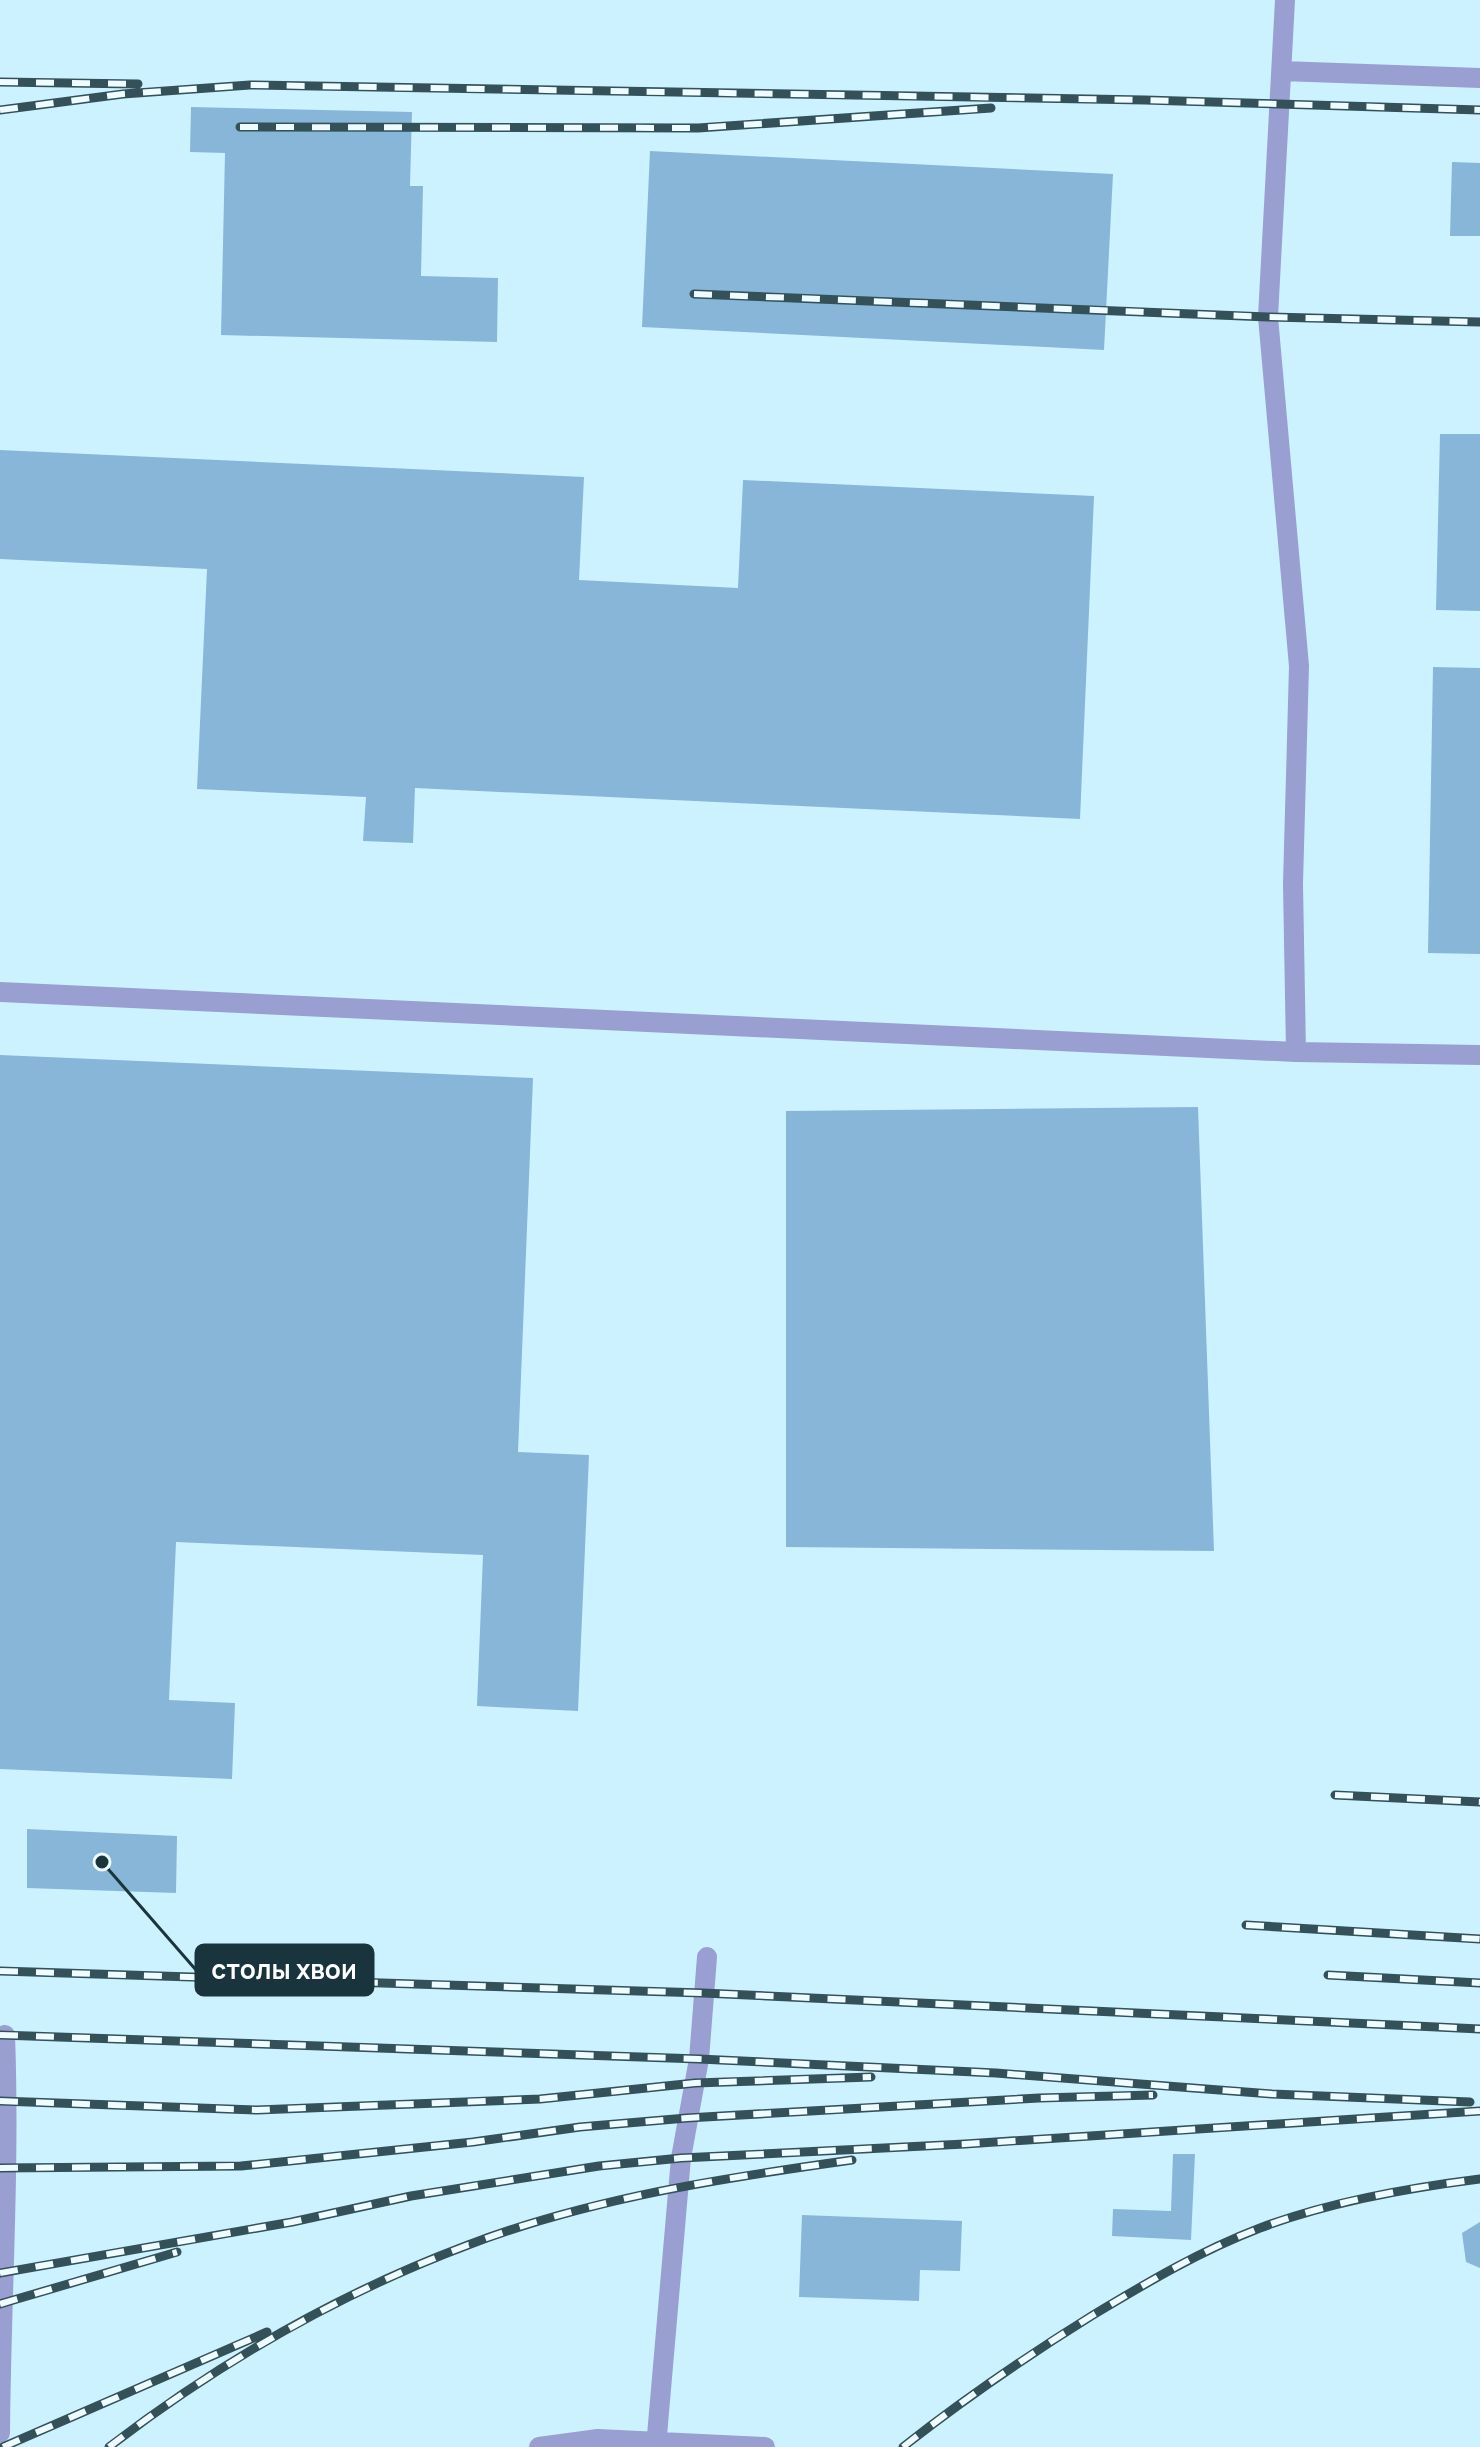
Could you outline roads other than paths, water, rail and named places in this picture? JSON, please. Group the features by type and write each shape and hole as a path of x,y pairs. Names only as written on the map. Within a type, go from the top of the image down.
{"lane":[{"path":"1285,0 1268,317 1299,666 1293,884 1296,1052"},
{"path":"1282,71 1480,78"},
{"path":"0,992 1296,1052 1480,1055"},
{"path":"656,2444 680,2172 699,2059 707,1957"},
{"path":"0,2433 1,2303 7,2169 5,2035"},
{"path":"539,2447 598,2439 765,2447"}],"railway":[{"path":"0,82 138,84"},
{"path":"0,110 123,94 250,85 1145,100 1480,110"},
{"path":"240,127 698,128 991,108"},
{"path":"694,294 1268,317 1480,322"},
{"path":"1335,1795 1480,1802"},
{"path":"1246,1925 1480,1939"},
{"path":"0,1971 703,1993 1480,2029"},
{"path":"1328,1975 1480,1983"},
{"path":"0,2035 699,2059 996,2073 1272,2094 1470,2102"},
{"path":"0,2101 257,2110 540,2099 695,2083 871,2077"},
{"path":"0,2168 241,2166 473,2142 580,2127 687,2118 1039,2098 1153,2095"},
{"path":"0,2273 292,2222 411,2196 599,2166 681,2158 965,2144 1480,2111"},
{"path":"109,2447 193,2387 281,2333 373,2285 468,2245 562,2214 610,2202 706,2182 852,2160"},
{"path":"903,2447 1068,2330 1154,2279 1216,2247 1260,2228 1341,2203 1480,2179"},
{"path":"0,2304 177,2252"},
{"path":"3,2447 267,2332"}],"place":[{"name":"столы хвои","path":"102,1862"}]}
